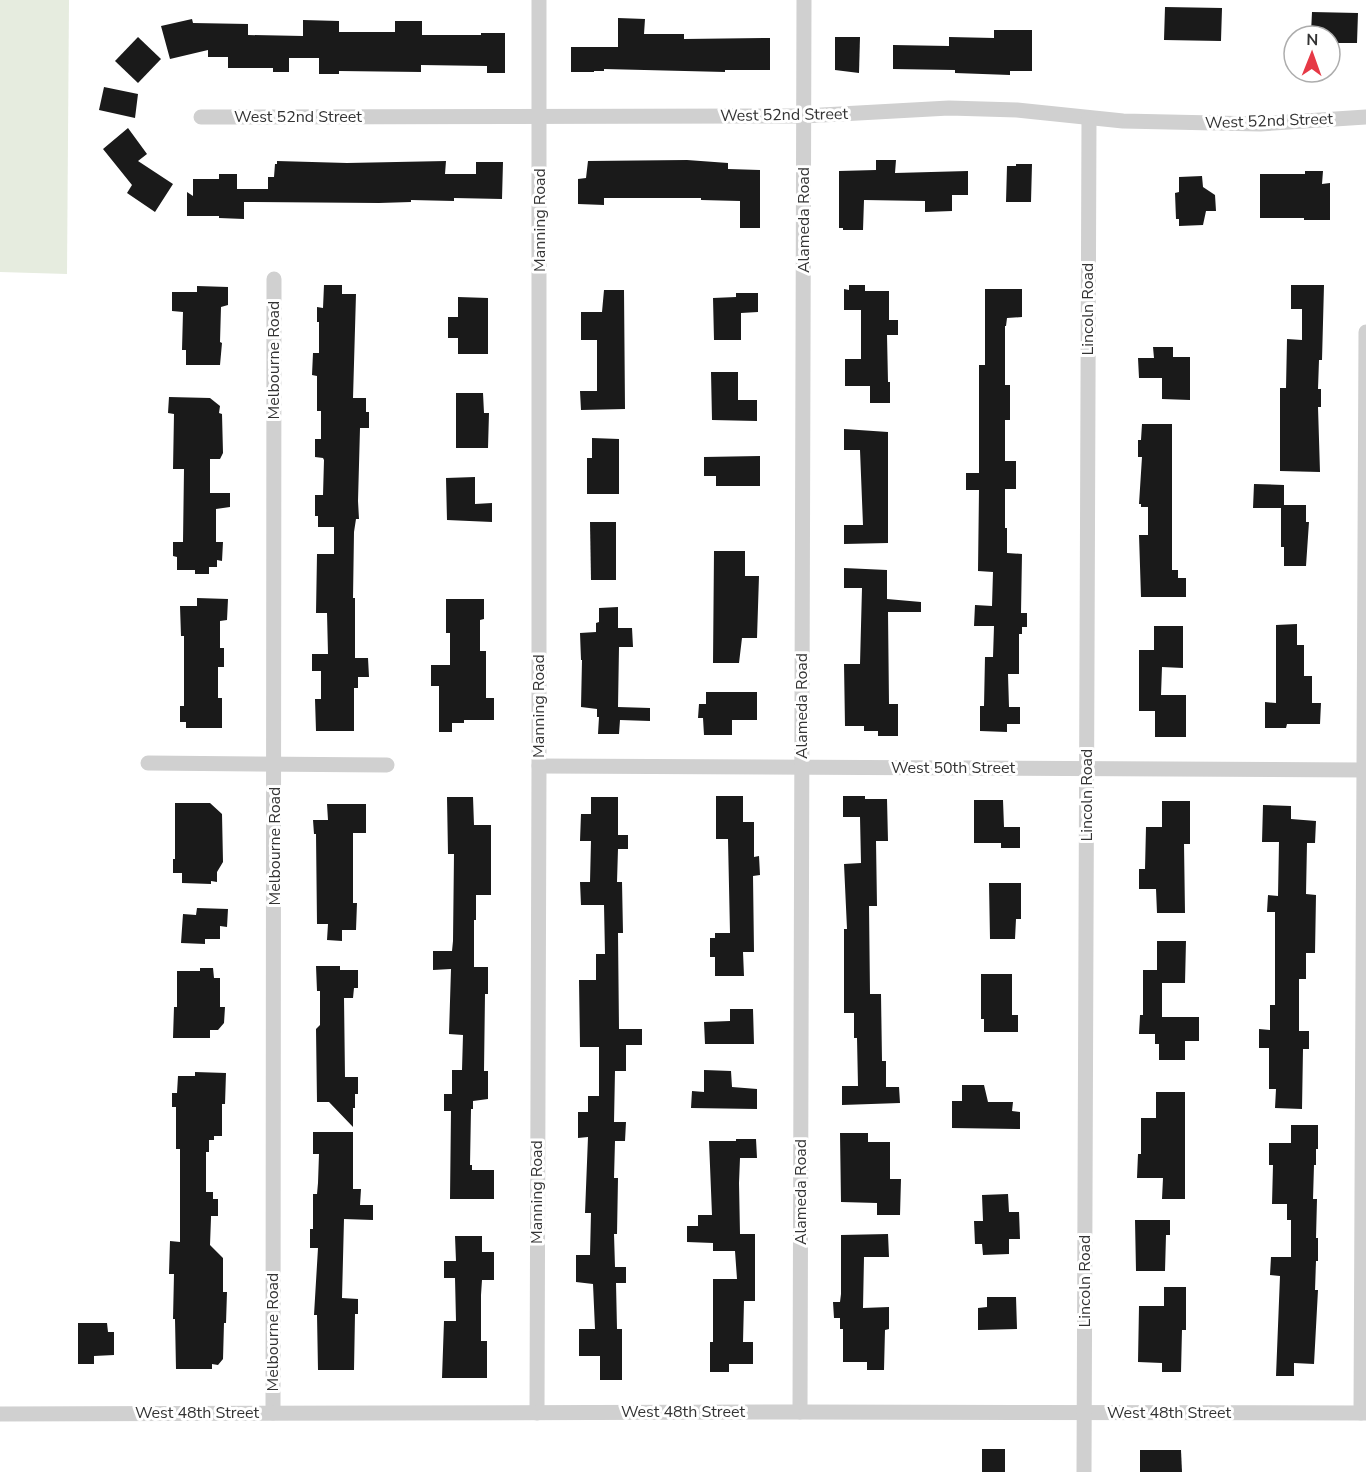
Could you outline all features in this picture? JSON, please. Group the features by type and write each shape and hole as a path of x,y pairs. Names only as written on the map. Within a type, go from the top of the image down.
{"street":[{"name":"Manning Road","path":"537,1413 539,0"},
{"name":"Alameda Road","path":"801,1412 804,0"},
{"name":"West 52nd Street","path":"201,117 804,116 949,108 1017,110 1123,121 1260,124 1366,117"},
{"name":"Lincoln Road","path":"1084,1472 1089,118"},
{"name":"Melbourne Road","path":"273,1413 274,279"},
{"path":"1364,1413 1366,332"},
{"path":"148,763 387,765"},
{"name":"West 50th Street","path":"539,766 1365,770"},
{"name":"West 48th Street","path":"0,1414 1364,1413"}],"shaded area":[{"path":"0,0 69,0 67,274 0,272"}],"building":[{"path":"1165,7 1222,8 1221,41 1164,40"},
{"path":"1312,12 1358,13 1357,43 1342,43 1342,24 1311,24"},
{"path":"618,18 645,19 644,34 684,34 684,39 770,38 770,70 725,70 725,72 604,69 604,71 594,72 571,72 571,47 618,47"},
{"path":"192,19 193,23 248,24 248,35 303,36 303,20 339,21 339,32 395,32 395,21 422,21 422,35 505,33 505,73 487,73 487,66 421,65 421,72 339,71 339,74 319,74 319,58 289,58 289,72 273,72 273,68 228,68 228,57 208,57 208,50 170,59 161,26"},
{"path":"994,30 1032,30 1032,71 1010,71 1010,75 955,73 955,70 893,69 893,45 949,46 949,37 994,38"},
{"path":"138,37 161,59 138,83 115,61"},
{"path":"835,37 860,37 859,73 835,70"},
{"path":"104,87 138,94 135,118 99,110"},
{"path":"128,128 147,154 138,161 173,184 155,212 127,193 132,185 103,149"},
{"path":"687,160 728,163 728,169 760,170 760,228 740,228 740,201 701,200 701,198 604,198 604,205 578,204 578,179 586,178 588,161"},
{"path":"876,160 896,160 895,173 968,171 968,195 952,195 952,211 925,212 925,201 864,200 863,230 839,228 839,171 876,170"},
{"path":"277,161 347,163 446,161 445,174 476,174 476,162 503,162 502,199 454,198 454,201 411,200 411,202 379,203 244,202 244,219 187,216 187,192 193,196 193,179 219,179 219,174 237,174 237,189 268,189 268,177 274,177"},
{"path":"1016,164 1032,164 1031,202 1006,202 1007,166 1016,166"},
{"path":"1305,171 1323,171 1322,184 1330,183 1330,220 1260,218 1260,174 1305,174"},
{"path":"1202,176 1203,187 1215,195 1216,211 1206,211 1203,225 1179,226 1179,219 1176,219 1175,193 1179,192 1179,177"},
{"path":"324,285 342,285 342,294 356,294 353,398 366,398 366,412 369,412 369,428 360,428 359,519 356,519 354,532 353,598 355,598 355,658 368,658 369,677 358,677 358,688 354,688 354,731 316,731 315,699 321,699 321,671 312,671 312,654 328,654 327,613 316,613 317,554 334,554 334,527 318,527 318,516 315,516 315,495 323,495 324,460 315,457 315,439 321,439 321,411 317,411 317,376 312,375 313,353 319,353 317,307 323,308"},
{"path":"849,285 865,285 865,291 889,291 889,320 898,320 898,335 887,335 890,403 870,403 870,386 845,386 845,359 861,359 861,310 844,310 844,289 849,290"},
{"path":"1291,285 1324,285 1322,360 1319,360 1318,389 1321,389 1321,407 1318,407 1320,472 1280,471 1280,388 1286,388 1287,339 1302,340 1302,309 1291,309"},
{"path":"197,286 228,287 228,305 221,307 220,365 186,365 186,350 182,350 183,312 172,311 172,292 197,292"},
{"path":"985,289 1022,289 1022,317 1007,318 1005,326 1005,385 1010,385 1010,420 1005,420 1005,461 1016,461 1016,489 1005,489 1005,528 1007,528 1007,553 1022,554 1021,613 1027,613 1027,627 1022,627 1022,634 1019,634 1019,674 1008,674 1009,707 1020,707 1020,724 1007,724 1007,732 980,731 980,706 984,706 985,657 993,657 994,626 974,626 975,605 992,606 993,572 978,571 979,490 966,490 966,473 979,473 979,365 985,365"},
{"path":"604,290 624,290 625,409 581,410 580,391 597,391 597,340 581,340 581,312 602,312"},
{"path":"736,293 758,293 758,312 741,313 741,340 714,340 713,298 736,297"},
{"path":"458,297 488,298 488,354 458,354 458,338 448,338 448,317 458,317"},
{"path":"1153,347 1173,347 1173,357 1190,357 1190,400 1162,399 1162,378 1139,378 1138,358 1154,358"},
{"path":"711,372 738,372 738,400 757,400 757,421 712,420"},
{"path":"456,393 483,393 484,413 489,413 488,448 456,448"},
{"path":"169,397 210,398 220,406 219,413 222,414 223,453 220,459 210,459 210,493 230,493 230,507 216,509 216,542 223,542 222,561 217,560 217,567 209,567 209,574 195,574 195,570 177,570 177,557 173,556 173,542 183,542 184,469 173,469 174,414 168,413"},
{"path":"1142,424 1172,424 1172,570 1178,570 1178,578 1186,578 1186,597 1141,597 1139,535 1148,535 1148,507 1141,507 1139,504 1142,457 1138,457 1138,440 1141,440"},
{"path":"844,429 888,432 888,543 844,544 844,525 863,525 860,450 844,450"},
{"path":"592,438 619,439 619,494 587,494 587,458 592,458"},
{"path":"760,456 760,486 716,486 716,476 704,476 704,457"},
{"path":"475,477 475,504 492,503 492,522 447,520 446,478"},
{"path":"1254,484 1284,485 1284,505 1306,505 1306,522 1309,522 1306,566 1284,566 1284,547 1281,547 1281,508 1253,508"},
{"path":"590,522 616,522 616,580 591,580"},
{"path":"714,551 745,551 745,576 759,576 757,638 742,638 739,663 713,663"},
{"path":"844,568 887,570 887,599 921,602 921,612 888,612 889,704 898,704 898,736 878,736 878,731 864,731 864,726 845,726 844,664 860,664 862,588 844,588"},
{"path":"197,598 228,599 227,620 220,621 220,648 224,648 224,667 218,667 218,698 222,698 222,728 186,728 186,722 180,722 180,706 184,706 184,636 181,636 180,606 197,606"},
{"path":"446,599 484,599 484,619 480,620 480,651 486,651 486,698 494,698 494,720 464,720 464,723 452,723 452,732 439,732 439,686 431,686 431,665 450,665 450,633 446,633"},
{"path":"618,607 618,628 632,628 633,647 619,647 618,707 650,708 650,721 620,720 619,734 598,734 597,709 581,707 580,633 596,632 599,608"},
{"path":"1297,624 1297,645 1304,645 1304,676 1312,676 1312,703 1321,703 1320,724 1287,724 1286,728 1265,728 1265,702 1276,703 1276,625"},
{"path":"1154,626 1183,626 1183,668 1162,667 1161,695 1186,695 1186,737 1155,737 1155,711 1139,711 1139,650 1154,650"},
{"path":"706,692 757,692 757,720 732,720 732,735 704,735 703,718 698,718 699,704 706,704"},
{"path":"716,796 743,796 743,822 754,822 754,857 759,856 760,875 753,876 754,952 743,952 744,976 715,976 715,957 710,957 710,938 715,938 715,933 730,933 728,839 716,839"},
{"path":"843,796 887,799 888,841 876,841 877,906 869,906 870,994 881,994 882,1061 886,1061 886,1087 899,1087 900,1103 842,1105 842,1086 858,1086 854,1013 844,1013 844,929 847,929 844,864 861,863 860,817 843,817"},
{"path":"447,797 473,797 474,825 491,825 491,895 476,895 476,920 474,920 474,967 488,967 488,994 485,994 484,1071 488,1071 488,1099 473,1101 470,1165 472,1165 472,1170 494,1170 494,1199 450,1199 451,1111 444,1111 444,1094 452,1094 452,1070 462,1070 463,1035 449,1034 451,969 433,970 433,951 452,951 453,941 454,854 448,854"},
{"path":"591,797 618,797 618,835 628,835 628,849 618,849 617,882 622,882 623,933 618,933 619,1029 642,1029 642,1045 626,1045 626,1071 615,1071 614,1122 626,1122 625,1141 615,1141 614,1178 618,1178 617,1234 614,1234 615,1267 626,1267 626,1283 616,1283 617,1329 622,1329 622,1380 600,1380 600,1356 579,1356 579,1329 595,1329 593,1284 576,1282 576,1255 590,1255 591,1213 585,1213 588,1137 578,1138 578,1112 588,1112 588,1096 599,1096 599,1047 580,1047 579,980 596,980 596,954 605,954 604,905 581,905 580,882 590,882 591,841 580,841 581,814 591,814"},
{"path":"974,800 1003,800 1004,827 1020,827 1020,848 1001,848 1001,843 974,843"},
{"path":"1162,801 1190,801 1190,844 1184,844 1185,913 1157,913 1156,889 1139,889 1139,869 1145,869 1146,827 1162,827"},
{"path":"175,803 210,803 222,814 223,862 217,872 217,882 211,881 211,884 182,883 182,873 173,873"},
{"path":"327,804 366,804 366,833 353,833 353,903 357,903 356,930 342,930 342,941 327,940 328,924 317,924 316,834 314,834 313,820 328,820"},
{"path":"1263,805 1291,806 1291,819 1316,821 1315,843 1307,843 1306,894 1316,895 1315,953 1306,953 1306,979 1299,979 1299,1031 1309,1031 1309,1049 1303,1049 1302,1109 1275,1108 1276,1089 1269,1089 1269,1048 1259,1048 1259,1029 1270,1030 1270,1005 1275,1005 1275,912 1267,912 1268,895 1278,896 1279,842 1262,842"},
{"path":"989,883 1021,883 1021,919 1016,919 1015,939 990,939"},
{"path":"197,908 228,909 227,927 220,926 220,939 205,939 205,944 181,943 183,914 196,915"},
{"path":"1157,941 1186,941 1185,983 1162,983 1162,1017 1199,1017 1199,1041 1185,1041 1185,1060 1159,1060 1159,1044 1155,1044 1155,1034 1139,1034 1140,1015 1143,1015 1143,970 1157,970"},
{"path":"316,966 340,966 340,970 358,970 358,988 354,988 353,998 344,998 345,1077 358,1077 358,1094 355,1094 355,1108 353,1108 353,1127 329,1102 317,1102 316,1029 320,1025 320,991 317,991"},
{"path":"200,968 213,968 214,978 220,978 220,1007 225,1007 224,1023 218,1030 210,1030 210,1038 173,1038 174,1007 177,1007 177,971 200,971"},
{"path":"981,974 1012,974 1012,1015 1018,1015 1018,1032 984,1032 984,1019 981,1019"},
{"path":"730,1009 753,1009 754,1044 705,1044 704,1022 730,1021"},
{"path":"704,1070 731,1071 732,1087 757,1089 757,1109 691,1108 692,1091 704,1092"},
{"path":"195,1072 226,1073 225,1104 222,1104 222,1136 214,1136 214,1140 209,1140 209,1152 206,1152 206,1192 213,1192 213,1199 218,1199 218,1216 211,1216 210,1245 223,1258 223,1292 227,1292 226,1323 224,1323 223,1359 218,1365 212,1364 212,1369 176,1369 175,1319 173,1319 174,1274 169,1274 170,1241 180,1242 180,1149 176,1149 176,1107 172,1107 172,1093 177,1093 178,1076 195,1076"},
{"path":"962,1085 984,1085 988,1102 1013,1102 1012,1111 1020,1112 1020,1129 952,1128 952,1101 962,1101"},
{"path":"1156,1092 1185,1092 1185,1199 1162,1199 1163,1178 1137,1178 1138,1154 1141,1154 1141,1118 1156,1118"},
{"path":"1291,1125 1318,1125 1313,1199 1317,1199 1316,1238 1318,1238 1314,1364 1294,1363 1294,1376 1276,1376 1280,1276 1270,1275 1271,1257 1291,1257 1291,1220 1287,1220 1287,1204 1272,1204 1273,1165 1269,1165 1269,1143 1291,1143"},
{"path":"313,1132 353,1132 353,1189 361,1189 360,1205 373,1205 373,1220 344,1219 342,1298 358,1299 358,1314 355,1314 354,1370 318,1370 317,1315 314,1315 318,1248 310,1248 310,1229 313,1229 313,1194 317,1194 319,1154 313,1154"},
{"path":"840,1133 868,1133 868,1142 890,1142 890,1179 901,1179 900,1215 877,1215 877,1203 841,1202"},
{"path":"736,1139 756,1139 757,1158 740,1158 739,1183 740,1234 755,1234 755,1301 744,1301 743,1342 753,1342 753,1364 729,1364 729,1372 710,1372 710,1342 713,1342 713,1279 737,1279 735,1251 713,1251 713,1243 687,1242 687,1226 698,1226 698,1215 712,1215 709,1141 736,1141"},
{"path":"1008,1194 1009,1212 1019,1212 1020,1239 1009,1239 1009,1254 983,1255 982,1244 975,1244 974,1221 983,1221 982,1195"},
{"path":"1135,1220 1170,1220 1170,1235 1166,1235 1165,1271 1136,1271"},
{"path":"888,1234 889,1257 864,1257 863,1308 889,1307 889,1329 885,1330 884,1370 867,1370 867,1362 843,1362 843,1329 840,1329 840,1318 834,1318 833,1302 840,1302 841,1294 841,1235"},
{"path":"455,1236 482,1236 482,1252 494,1252 494,1280 482,1280 481,1295 481,1341 487,1341 487,1378 442,1378 444,1321 456,1321 455,1278 444,1278 444,1261 456,1261"},
{"path":"1164,1287 1186,1287 1186,1330 1182,1330 1181,1372 1162,1372 1162,1363 1138,1362 1139,1306 1164,1306"},
{"path":"987,1297 1016,1297 1017,1329 978,1330 978,1308 987,1307"},
{"path":"78,1323 107,1323 108,1332 114,1332 114,1355 94,1356 94,1364 78,1364"},
{"path":"982,1449 1005,1449 1005,1472 982,1472"},
{"path":"1140,1450 1181,1450 1182,1472 1140,1472"}]}
